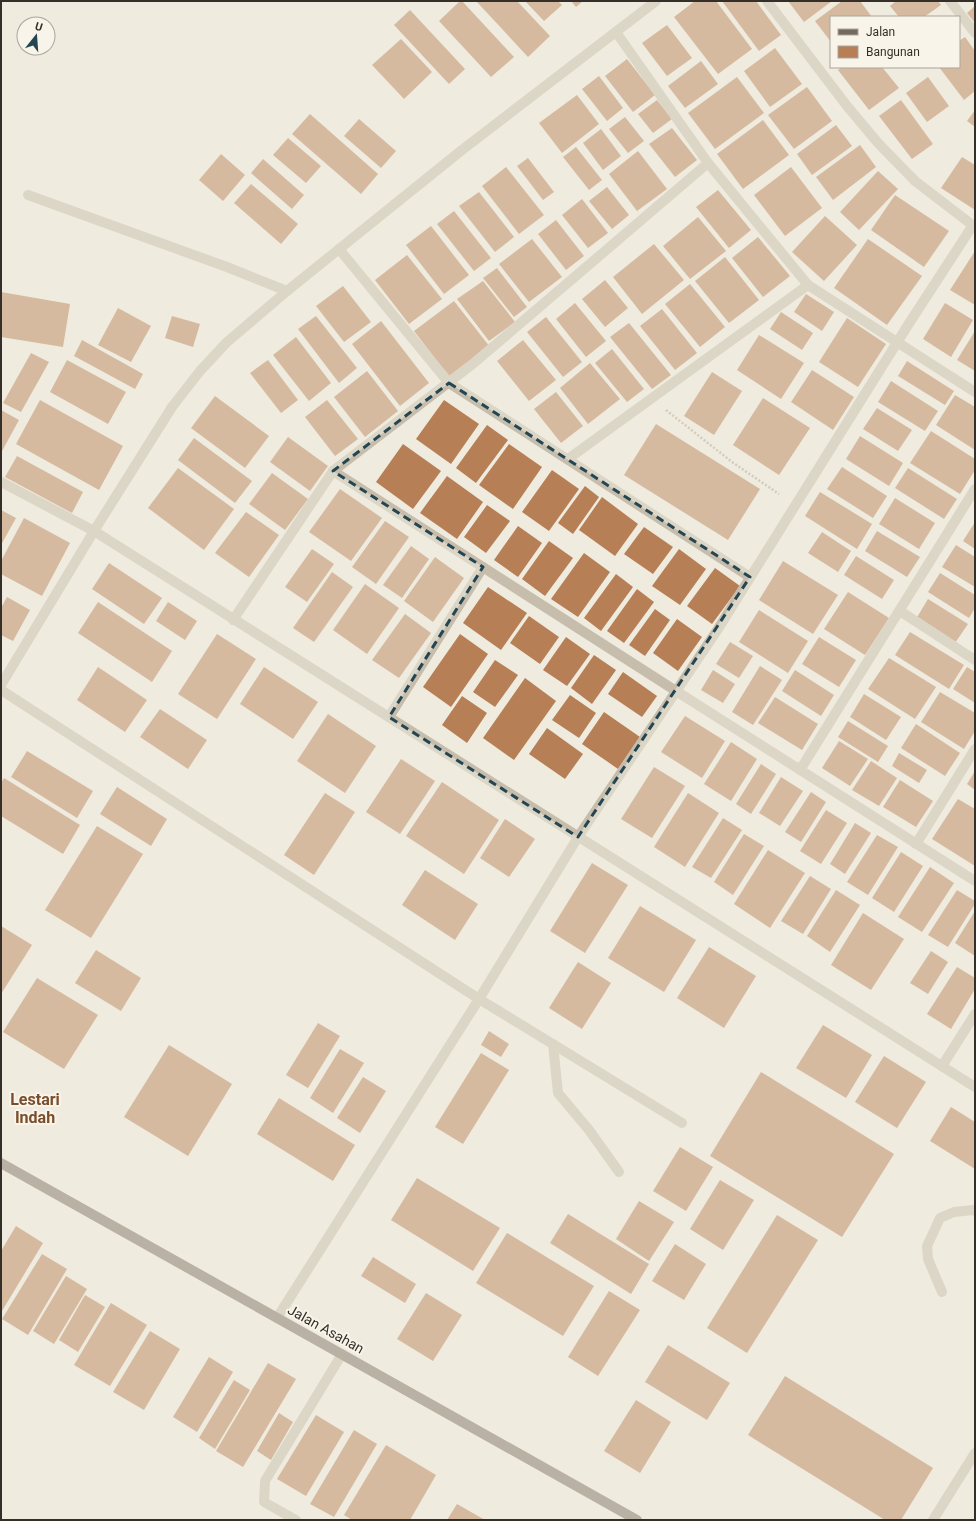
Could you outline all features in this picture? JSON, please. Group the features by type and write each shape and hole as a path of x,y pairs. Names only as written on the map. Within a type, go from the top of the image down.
{"main road":[{"name":"Jalan Asahan","path":"1,1163 638,1520"}],"street":[{"path":"1,685 94,531 172,407 200,371 226,343 287,291 462,150 656,1"},
{"path":"277,1318 479,1000 578,837 718,629 897,343 974,226 914,180 878,143 846,106 767,1"},
{"path":"950,1 975,33"},
{"path":"616,32 708,163 808,285 975,392"},
{"path":"233,620 333,471 474,363 708,163"},
{"path":"28,195 227,267 287,291"},
{"path":"339,249 449,382 750,577"},
{"path":"568,459 808,285"},
{"path":"333,471 975,881"},
{"path":"1,482 94,531 975,1087"},
{"path":"800,770 975,489"},
{"path":"388,717 483,567"},
{"path":"900,611 975,660"},
{"path":"1,690 479,1000 682,1123"},
{"path":"916,844 975,750"},
{"path":"942,1066 975,1014"},
{"path":"552,1044 558,1093 589,1130 620,1172"},
{"path":"942,1292 928,1259 927,1246 940,1218 954,1212 975,1211"},
{"path":"296,1520 264,1502 265,1481 342,1354"},
{"path":"933,1520 975,1453"}],"path":[{"path":"652,399 732,462 795,505"}],"highlighted area":[{"path":"449,383 750,577 578,837 389,717 483,567 333,471"}],"building":[{"path":"460,1 462,1 514,57 491,77 439,21"},
{"path":"476,1 517,1 550,36 528,57"},
{"path":"525,1 558,1 562,5 544,21"},
{"path":"571,1 583,1 576,7"},
{"path":"695,1 716,1 752,49 718,74 674,17"},
{"path":"722,1 756,1 781,35 759,51"},
{"path":"788,1 832,1 804,22"},
{"path":"842,1 860,1 871,16 830,16 830,41 815,21"},
{"path":"896,1 938,1 941,5 925,16 898,16 890,6"},
{"path":"975,6 975,23 967,13"},
{"path":"410,10 465,69 449,84 394,25"},
{"path":"667,25 692,58 667,76 642,43"},
{"path":"965,37 975,51 975,91 964,100 940,68 960,68 960,40"},
{"path":"401,39 432,72 404,99 372,65"},
{"path":"775,48 802,84 770,107 744,71"},
{"path":"627,59 655,95 633,112 605,76"},
{"path":"701,61 718,84 685,108 668,86"},
{"path":"841,68 883,68 899,88 869,110 838,70"},
{"path":"599,76 623,108 607,121 582,89"},
{"path":"737,77 764,113 715,149 688,113"},
{"path":"928,77 949,106 927,122 906,93"},
{"path":"807,87 832,121 794,149 768,115"},
{"path":"577,95 599,124 562,153 539,123"},
{"path":"657,100 672,119 653,133 638,114"},
{"path":"901,100 933,144 912,159 879,116"},
{"path":"975,110 975,127 967,121"},
{"path":"310,114 378,174 361,194 292,134"},
{"path":"625,117 644,141 628,153 609,129"},
{"path":"359,119 396,151 381,168 344,136"},
{"path":"763,120 789,155 743,189 717,154"},
{"path":"836,125 852,146 812,175 797,154"},
{"path":"672,128 697,160 675,177 649,144"},
{"path":"601,129 621,156 603,170 583,143"},
{"path":"288,138 321,166 306,183 273,155"},
{"path":"860,145 876,167 833,200 816,177"},
{"path":"576,147 602,180 589,190 563,157"},
{"path":"638,151 667,189 637,211 609,174"},
{"path":"221,154 245,175 223,201 199,180"},
{"path":"962,157 975,165 975,210 941,188"},
{"path":"528,158 554,192 543,200 517,166"},
{"path":"263,159 304,195 292,209 251,173"},
{"path":"506,167 544,215 519,234 482,186"},
{"path":"791,167 822,208 785,236 754,195"},
{"path":"878,171 898,189 859,230 840,212"},
{"path":"251,184 298,224 281,244 234,203"},
{"path":"607,187 629,215 612,229 589,201"},
{"path":"718,190 751,230 729,248 696,207"},
{"path":"479,192 514,237 495,252 459,206"},
{"path":"895,195 949,231 924,267 871,230"},
{"path":"582,199 608,233 588,248 562,215"},
{"path":"454,211 491,258 474,271 437,224"},
{"path":"825,216 857,245 824,281 792,252"},
{"path":"698,217 726,251 690,279 663,246"},
{"path":"556,220 584,256 566,270 538,234"},
{"path":"431,226 469,275 444,294 406,245"},
{"path":"758,237 790,276 763,297 732,258"},
{"path":"532,239 562,277 529,302 499,264"},
{"path":"868,239 922,276 887,325 834,288"},
{"path":"654,244 684,280 642,314 613,277"},
{"path":"975,251 975,305 950,290"},
{"path":"407,255 442,299 409,324 375,280"},
{"path":"725,257 759,300 729,323 695,281"},
{"path":"497,268 527,307 514,317 483,278"},
{"path":"605,280 628,308 605,327 582,299"},
{"path":"483,281 515,322 489,341 457,299"},
{"path":"690,284 725,327 700,347 665,304"},
{"path":"343,286 371,322 344,342 316,306"},
{"path":"1,292 70,304 63,347 1,337"},
{"path":"806,294 834,312 822,331 794,312"},
{"path":"454,301 490,347 450,378 414,331"},
{"path":"575,303 606,341 586,357 556,319"},
{"path":"945,303 973,320 951,357 923,339"},
{"path":"118,308 151,326 131,362 98,345"},
{"path":"662,309 697,353 675,370 640,326"},
{"path":"781,312 813,333 802,350 770,329"},
{"path":"172,316 200,324 193,347 165,338"},
{"path":"316,316 357,368 339,383 298,329"},
{"path":"546,317 582,362 563,377 527,332"},
{"path":"847,318 886,344 858,387 819,362"},
{"path":"381,321 429,383 400,406 352,344"},
{"path":"629,323 671,375 652,389 610,337"},
{"path":"975,331 975,371 957,360"},
{"path":"759,335 804,363 781,399 737,370"},
{"path":"296,337 331,383 309,401 273,355"},
{"path":"82,340 143,374 135,389 74,356"},
{"path":"523,340 556,380 529,401 497,361"},
{"path":"612,349 644,389 627,402 595,363"},
{"path":"31,353 49,362 21,412 3,403"},
{"path":"67,360 126,392 108,424 50,392"},
{"path":"268,360 298,400 281,413 250,373"},
{"path":"907,361 954,391 945,405 898,376"},
{"path":"590,363 620,399 588,424 560,388"},
{"path":"812,370 854,397 833,430 791,402"},
{"path":"367,371 398,411 365,437 334,397"},
{"path":"712,372 742,391 714,435 684,416"},
{"path":"891,381 938,411 925,431 878,402"},
{"path":"556,392 583,426 561,443 534,409"},
{"path":"955,395 975,407 975,450 936,425"},
{"path":"215,396 269,436 245,468 191,428"},
{"path":"763,398 810,428 779,475 733,445"},
{"path":"40,400 123,446 99,490 16,444"},
{"path":"327,400 358,439 335,456 305,417"},
{"path":"444,400 479,424 451,464 416,439"},
{"path":"877,408 912,430 898,451 863,429"},
{"path":"1,410 19,420 1,453"},
{"path":"656,424 760,489 728,540 624,475"},
{"path":"487,425 508,440 476,483 456,468"},
{"path":"931,431 975,459 975,470 960,494 910,463"},
{"path":"860,436 903,463 889,486 846,459"},
{"path":"288,437 328,466 310,491 270,462"},
{"path":"194,438 252,481 235,503 178,460"},
{"path":"403,444 441,471 413,509 376,482"},
{"path":"509,444 542,467 513,509 479,485"},
{"path":"17,456 83,492 72,513 5,477"},
{"path":"842,467 887,496 873,518 827,489"},
{"path":"178,468 234,509 204,550 148,508"},
{"path":"908,468 957,499 944,519 895,488"},
{"path":"552,470 579,489 549,531 522,512"},
{"path":"272,473 308,499 285,530 249,504"},
{"path":"447,476 483,502 457,539 420,513"},
{"path":"585,486 599,497 573,534 558,523"},
{"path":"340,489 382,518 351,561 309,532"},
{"path":"820,492 872,524 857,549 805,516"},
{"path":"602,497 638,524 615,556 579,530"},
{"path":"895,498 935,523 919,549 879,524"},
{"path":"487,505 510,521 486,553 464,537"},
{"path":"1,510 16,518 1,545"},
{"path":"246,512 279,535 249,577 215,553"},
{"path":"24,518 70,543 42,596 1,574 1,561"},
{"path":"385,521 409,537 376,584 352,567"},
{"path":"975,522 975,549 963,541"},
{"path":"518,526 542,543 518,577 494,560"},
{"path":"644,527 673,547 653,574 624,554"},
{"path":"877,531 920,557 907,577 865,551"},
{"path":"822,532 851,551 838,572 808,553"},
{"path":"549,541 573,558 545,596 522,579"},
{"path":"956,545 975,557 975,587 942,567"},
{"path":"411,546 429,559 402,598 383,585"},
{"path":"312,549 334,564 307,602 285,587"},
{"path":"679,549 706,569 680,605 652,586"},
{"path":"584,553 610,572 578,617 551,599"},
{"path":"856,556 894,580 882,599 844,575"},
{"path":"435,557 464,578 433,622 404,601"},
{"path":"783,561 838,595 813,634 759,600"},
{"path":"109,563 162,598 144,624 92,589"},
{"path":"715,568 740,586 712,624 687,606"},
{"path":"332,572 353,587 314,642 293,628"},
{"path":"940,573 975,595 975,608 969,618 928,592"},
{"path":"616,574 633,587 601,631 584,618"},
{"path":"365,584 399,608 367,654 333,630"},
{"path":"488,587 527,613 501,650 463,623"},
{"path":"637,589 654,602 624,643 607,631"},
{"path":"848,592 889,618 865,655 824,629"},
{"path":"7,597 30,610 13,641 1,635 1,608"},
{"path":"928,599 968,624 955,643 916,619"},
{"path":"98,602 172,651 152,682 78,633"},
{"path":"168,602 197,621 185,640 156,621"},
{"path":"655,609 670,620 645,656 629,645"},
{"path":"759,610 808,641 788,673 739,642"},
{"path":"405,614 431,633 399,678 372,660"},
{"path":"529,616 559,637 540,664 510,643"},
{"path":"677,619 702,637 678,671 653,653"},
{"path":"910,632 964,665 949,689 895,655"},
{"path":"217,634 256,659 217,719 178,694"},
{"path":"460,634 488,654 451,707 423,687"},
{"path":"566,637 590,654 567,686 543,670"},
{"path":"819,637 856,660 839,687 802,664"},
{"path":"730,642 753,656 739,678 716,664"},
{"path":"594,655 616,670 592,704 571,688"},
{"path":"889,658 936,687 915,719 868,689"},
{"path":"495,660 518,675 495,707 473,692"},
{"path":"760,666 782,680 753,725 732,712"},
{"path":"98,667 147,700 125,732 77,700"},
{"path":"264,667 318,702 293,739 240,704"},
{"path":"967,667 975,672 975,703 953,689"},
{"path":"713,670 735,684 723,703 701,690"},
{"path":"795,670 834,695 821,716 782,691"},
{"path":"623,672 657,696 642,717 608,694"},
{"path":"525,678 556,701 514,760 483,738"},
{"path":"940,692 975,713 975,731 964,749 921,722"},
{"path":"864,694 901,717 886,740 850,717"},
{"path":"570,695 596,713 579,738 552,720"},
{"path":"462,696 487,713 467,743 442,725"},
{"path":"775,697 818,724 802,750 758,723"},
{"path":"160,709 207,740 188,769 140,737"},
{"path":"604,712 640,737 618,769 582,744"},
{"path":"328,714 376,746 345,793 297,761"},
{"path":"685,716 725,741 702,778 661,752"},
{"path":"848,721 888,746 878,762 838,737"},
{"path":"916,724 960,753 945,776 901,748"},
{"path":"547,728 583,754 565,779 529,754"},
{"path":"839,741 868,759 850,786 822,768"},
{"path":"731,742 757,759 731,801 704,784"},
{"path":"27,751 93,791 77,818 11,777"},
{"path":"899,753 927,770 919,783 892,766"},
{"path":"401,759 435,781 400,834 366,812"},
{"path":"871,761 897,778 879,806 852,790"},
{"path":"761,764 776,774 751,814 736,804"},
{"path":"654,767 685,786 652,838 621,819"},
{"path":"975,771 975,790 967,784"},
{"path":"781,777 803,791 780,826 759,813"},
{"path":"4,778 80,825 63,854 1,816 1,783"},
{"path":"900,780 933,801 916,827 883,807"},
{"path":"442,782 499,820 464,874 406,836"},
{"path":"117,787 167,819 151,846 100,814"},
{"path":"811,792 826,802 801,842 785,832"},
{"path":"325,793 355,812 314,875 284,855"},
{"path":"688,793 719,813 685,867 654,847"},
{"path":"958,799 975,809 975,866 932,839"},
{"path":"826,810 847,823 821,864 800,851"},
{"path":"723,818 742,830 711,878 692,867"},
{"path":"505,819 535,839 509,877 480,858"},
{"path":"855,823 871,833 845,874 830,864"},
{"path":"97,826 143,854 91,938 45,910"},
{"path":"744,834 764,846 733,895 714,882"},
{"path":"877,835 898,847 868,895 847,882"},
{"path":"768,850 805,873 770,928 734,904"},
{"path":"901,852 923,866 894,912 872,898"},
{"path":"592,863 628,885 585,953 550,931"},
{"path":"930,867 954,883 922,932 898,917"},
{"path":"425,870 478,904 455,940 402,905"},
{"path":"810,876 831,889 803,934 781,921"},
{"path":"836,890 860,905 830,952 807,936"},
{"path":"957,890 975,901 975,904 948,947 928,935"},
{"path":"640,906 696,940 664,992 608,958"},
{"path":"975,911 975,956 955,943"},
{"path":"863,913 904,939 871,990 831,965"},
{"path":"1,926 32,945 1,994"},
{"path":"709,947 756,976 724,1028 677,998"},
{"path":"96,950 141,978 121,1011 75,983"},
{"path":"931,951 948,962 928,994 910,983"},
{"path":"578,962 611,983 582,1029 549,1008"},
{"path":"957,967 975,978 975,989 951,1029 927,1014"},
{"path":"37,978 98,1015 64,1069 3,1032"},
{"path":"318,1023 340,1036 308,1088 286,1075"},
{"path":"823,1025 872,1055 846,1098 796,1068"},
{"path":"489,1031 509,1044 501,1057 481,1045"},
{"path":"169,1045 232,1084 188,1156 124,1117"},
{"path":"340,1049 364,1063 333,1113 310,1098"},
{"path":"481,1053 509,1070 463,1144 435,1127"},
{"path":"884,1056 926,1082 897,1128 855,1102"},
{"path":"761,1072 894,1154 842,1237 710,1156"},
{"path":"363,1077 386,1091 360,1133 337,1118"},
{"path":"279,1098 355,1145 333,1181 257,1134"},
{"path":"951,1107 975,1122 975,1169 930,1141"},
{"path":"680,1147 713,1167 686,1211 653,1191"},
{"path":"417,1178 500,1228 473,1271 391,1220"},
{"path":"720,1180 754,1200 723,1250 690,1229"},
{"path":"639,1201 674,1222 649,1261 616,1239"},
{"path":"568,1214 649,1264 631,1294 550,1243"},
{"path":"777,1215 818,1240 747,1353 707,1328"},
{"path":"16,1226 43,1243 2,1311 1,1251"},
{"path":"507,1233 594,1286 563,1336 476,1283"},
{"path":"675,1244 706,1264 684,1300 652,1281"},
{"path":"42,1254 67,1269 28,1335 2,1319"},
{"path":"373,1257 416,1284 405,1303 361,1276"},
{"path":"66,1276 87,1289 54,1344 33,1331"},
{"path":"609,1291 640,1310 598,1376 568,1357"},
{"path":"426,1293 462,1315 433,1361 397,1339"},
{"path":"85,1295 105,1307 78,1352 59,1340"},
{"path":"111,1303 147,1325 110,1386 74,1365"},
{"path":"150,1331 180,1349 144,1410 113,1392"},
{"path":"668,1345 730,1383 707,1420 645,1382"},
{"path":"209,1357 233,1372 197,1432 173,1417"},
{"path":"268,1363 296,1379 243,1467 216,1451"},
{"path":"785,1376 933,1468 901,1520 885,1520 748,1435"},
{"path":"234,1380 250,1390 215,1449 199,1438"},
{"path":"636,1400 671,1422 640,1473 604,1451"},
{"path":"279,1413 293,1422 271,1460 257,1451"},
{"path":"316,1415 344,1432 306,1496 277,1479"},
{"path":"354,1430 377,1444 334,1517 310,1504"},
{"path":"386,1445 436,1475 410,1520 352,1520 344,1515"},
{"path":"457,1504 485,1520 447,1520"}],"district":[{"name":"Lestari Indah","path":"35,1108"}]}
